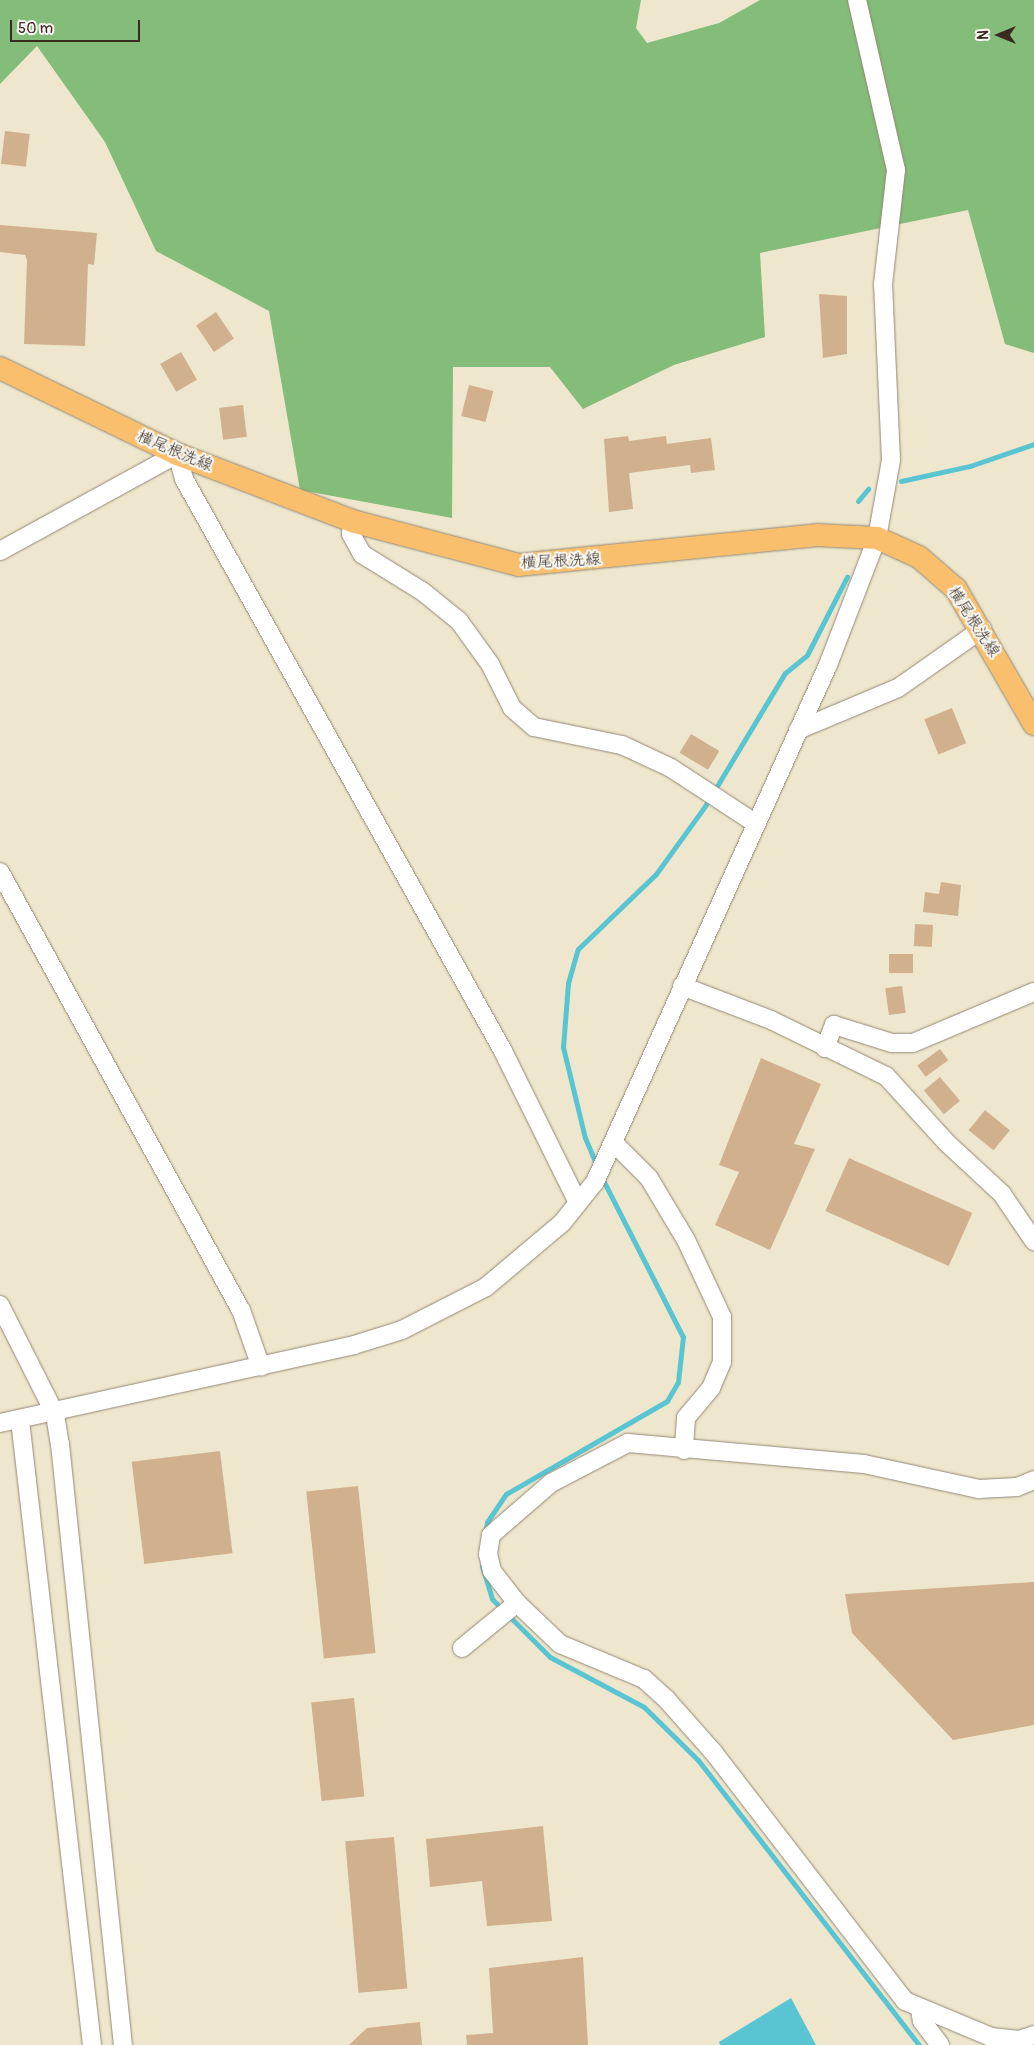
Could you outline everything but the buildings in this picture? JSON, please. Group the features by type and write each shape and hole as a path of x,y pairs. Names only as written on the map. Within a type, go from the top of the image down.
{"main road":[{"name":"横尾根洗線","path":"0,368 178,454 352,521 518,565 817,535 877,538 926,563 956,589 982,629 1034,724"}],"street":[{"path":"0,1423 55,1414 354,1345 445,1310 486,1287 524,1256 578,1203 595,1182 798,730 877,538 891,460 883,284 896,170 857,0"},
{"path":"0,551 178,454 188,487 503,1052 578,1203"},
{"path":"352,521 352,534 362,554 422,591 459,621 490,664 512,708 534,727 622,745 679,773 755,823"},
{"path":"798,730 898,688 982,629"},
{"path":"0,872 241,1310 261,1367"},
{"path":"682,986 771,1020 825,1048 886,1076 947,1143 1002,1194 1034,1241"},
{"path":"825,1048 834,1025 892,1043 913,1043 1034,992"},
{"path":"614,1143 649,1178 686,1240 722,1317 722,1362 710,1388 686,1418 684,1450"},
{"path":"0,1304 55,1414 123,2045"},
{"path":"20,1420 92,2045"},
{"path":"1034,1480 1017,1487 979,1489 864,1464 684,1450 628,1443 551,1483 524,1504 491,1535 488,1554 502,1588 514,1606 560,1644 644,1679 667,1700 714,1753 905,2001 920,2010 991,2038 1019,2040 1034,2035"},
{"path":"462,1648 487,1632 514,1606"},
{"path":"920,2010 922,2021 940,2045"}],"green space":[{"path":"0,0 641,0 636,28 647,43 719,23 760,0 1034,0 1034,353 1005,344 968,210 760,253 765,337 674,365 583,409 550,367 453,367 452,518 300,490 269,311 156,251 105,142 37,46 0,84"}],"water":[{"path":"791,1998 816,2045 720,2045 719,2042"}],"waterway":[{"path":"901,481 970,466 1034,444"},
{"path":"858,501 868,489"},
{"path":"597,1166 585,1138 563,1047 568,983 578,949 656,874 705,806 785,673 807,655 847,577"},
{"path":"481,1551 487,1522 506,1494 667,1401 678,1382 683,1337 602,1178"},
{"path":"482,1566 492,1599 550,1657 644,1707 698,1760 919,2045"}]}
